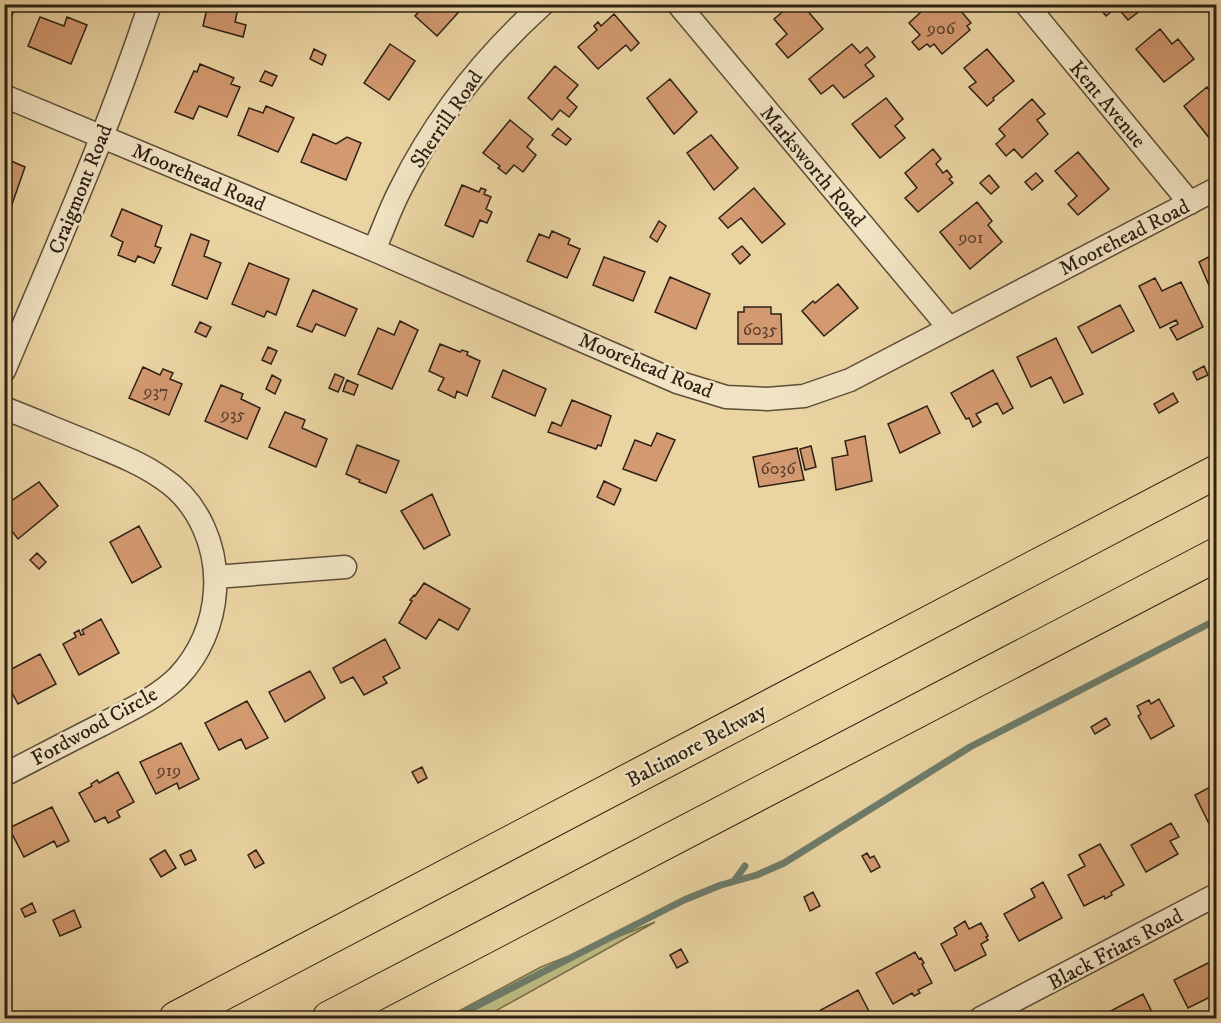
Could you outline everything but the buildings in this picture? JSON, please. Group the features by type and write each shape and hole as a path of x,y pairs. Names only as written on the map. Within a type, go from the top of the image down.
{"highway":[{"name":"Baltimore Beltway","path":"176,1018 1216,472"},
{"path":"329,1018 1216,555"}],"street":[{"name":"Craigmont Road","path":"4,371 102,137 129,68 150,4"},
{"name":"Sherrill Road","path":"375,250 399,192 420,152 441,120 498,47 543,4"},
{"name":"Marksworth Road","path":"678,4 948,328"},
{"name":"Kent Avenue","path":"1026,4 1190,203"},
{"name":"Moorehead Road","path":"4,96 375,250 677,382 726,397 767,399 804,396 850,380 1216,189"},
{"name":"Fordwood Circle","path":"4,408 134,461 164,479 187,501 203,526 213,551 216,577 214,604 209,626 195,654 177,677 150,699 4,774"},
{"path":"216,577 345,567"},
{"name":"Black Friars Road","path":"981,1018 1216,895"}],"shaded area":[{"path":"655,922 483,1018 446,1018 541,967"}],"waterway":[{"path":"453,1018 684,900 721,885 757,875 784,863 970,747 1216,620"},
{"path":"734,881 745,866"}]}
